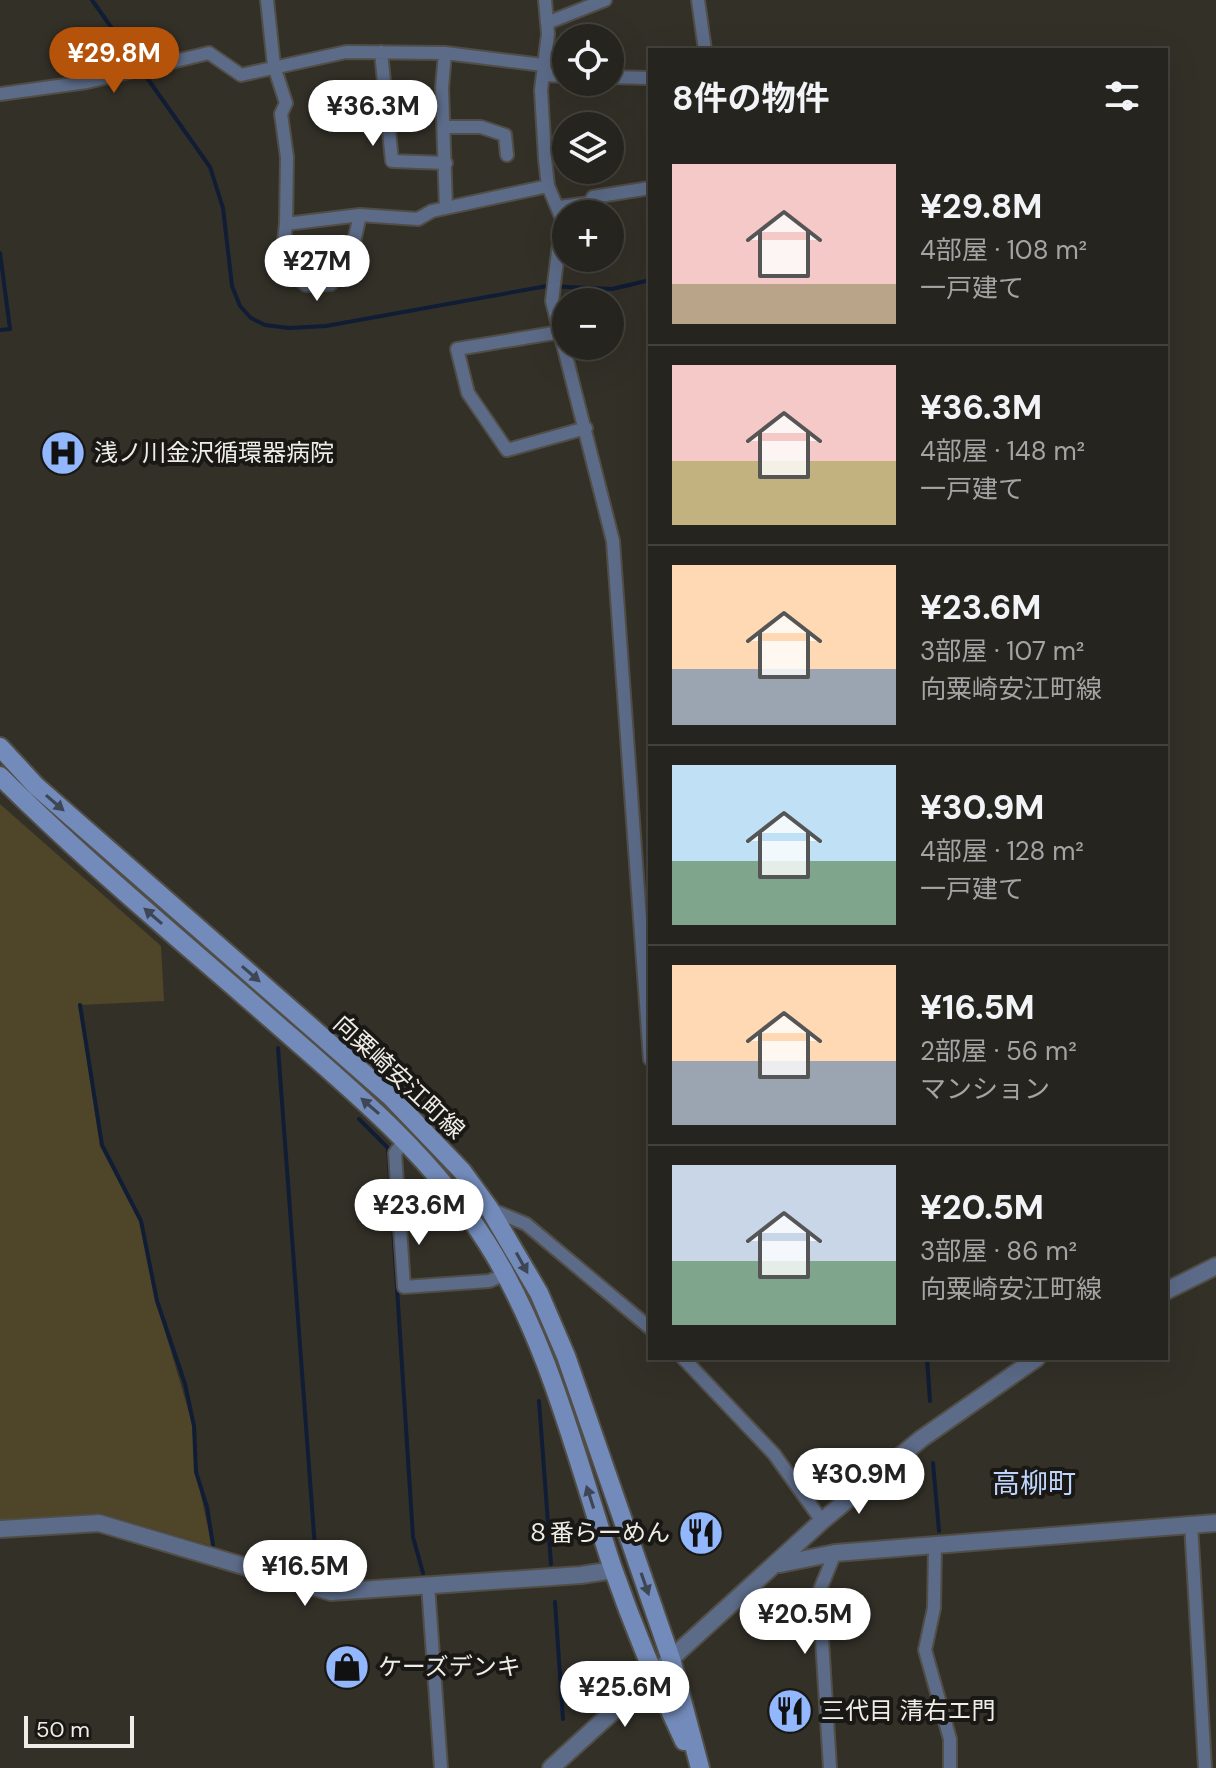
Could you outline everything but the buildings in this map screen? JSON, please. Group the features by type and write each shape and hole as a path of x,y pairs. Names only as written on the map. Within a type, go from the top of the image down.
{"main road":[{"name":"向粟崎安江町線","path":"0,747 36,786 391,1097 462,1171 489,1208 539,1293 566,1356 671,1659 699,1768"},
{"name":"向粟崎安江町線","path":"0,776 66,841 405,1140 451,1193 520,1304 554,1386 614,1570 654,1676 699,1768"}],"street":[{"path":"267,0 274,66 286,103 281,114 287,157 286,224 281,266 306,285 331,284 349,264 360,215"},
{"path":"545,0 547,23 541,90 548,186 556,200"},
{"path":"547,23 605,0"},
{"path":"698,0 705,48"},
{"path":"0,94 141,72 209,53 241,75 346,52 445,53 543,65"},
{"path":"381,52 392,161 446,163"},
{"path":"445,53 442,88 446,127 446,208"},
{"path":"543,65 547,75 552,75"},
{"path":"624,77 648,78"},
{"path":"446,127 481,127 505,135 507,155"},
{"path":"286,224 360,215 418,219 446,208 548,186"},
{"path":"592,200 593,197 648,188"},
{"path":"552,333 457,349 468,393 507,450 586,428"},
{"path":"568,360 613,541 648,1031"},
{"path":"405,1140 395,1153 404,1287 489,1281 504,1275"},
{"path":"489,1208 526,1224 648,1326"},
{"path":"1168,1290 1216,1266"},
{"path":"685,1360 774,1454 822,1521"},
{"path":"551,1768 779,1564 822,1521 921,1439 1034,1360"},
{"path":"0,1529 99,1523 331,1592 614,1570"},
{"path":"779,1564 835,1553 1216,1523"},
{"path":"1191,1524 1205,1768"},
{"path":"935,1547 934,1608 925,1650 950,1739 950,1768"},
{"path":"830,1768 819,1592 835,1553"},
{"path":"428,1585 441,1768"}],"shaded area":[{"path":"0,804 161,946 164,1001 79,1005 100,1146 140,1222 162,1321 193,1426 194,1464 212,1546 100,1513 0,1520"}],"waterway":[{"path":"92,0 210,167 223,208 232,286 240,306 251,318 265,325 289,328 326,326 547,286 612,289 648,280"},
{"path":"0,253 10,329 0,330"},
{"path":"80,1005 102,1145 141,1221 157,1301 185,1384 194,1426 196,1472 207,1507 213,1545"},
{"path":"278,1048 315,1548 321,1579"},
{"path":"359,1119 388,1148 413,1537 423,1573"},
{"path":"927,1360 930,1401"},
{"path":"539,1401 551,1564"},
{"path":"933,1463 939,1531"},
{"path":"555,1602 563,1719"}],"place":[{"name":"浅ノ川金沢循環器病院","path":"63,453"},
{"name":"８番らーめん","path":"701,1533"},
{"name":"ケーズデンキ","path":"347,1667"},
{"name":"三代目 清右エ門","path":"790,1711"}],"district":[{"name":"高柳町","path":"1034,1483"}]}
